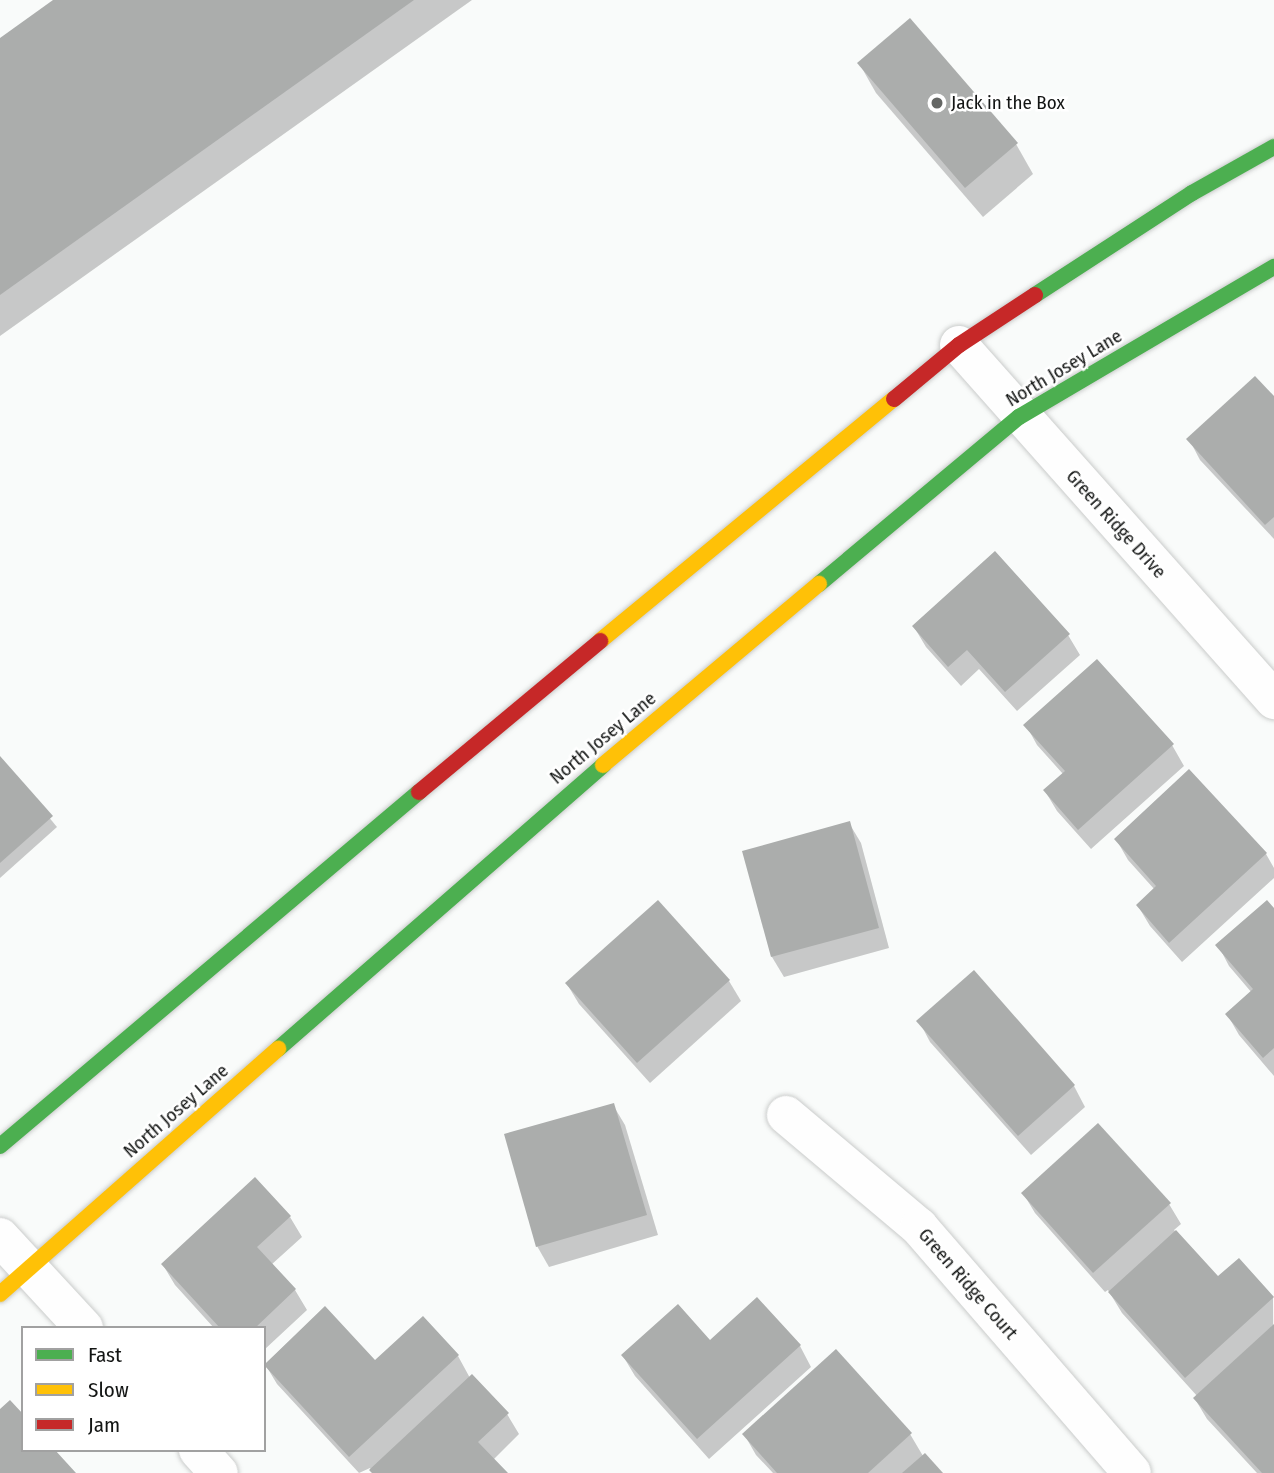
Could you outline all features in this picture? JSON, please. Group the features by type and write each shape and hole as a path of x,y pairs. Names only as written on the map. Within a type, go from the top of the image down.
{"main road":[{"path":"0,1146 271,914 959,345 1192,193 1274,147"},
{"name":"North Josey Lane","path":"0,1294 560,801 1019,417 1274,267"}],"street":[{"name":"Green Ridge Drive","path":"959,345 1019,417 1274,700"},
{"name":"Green Ridge Court","path":"786,1115 919,1227 1132,1473"},
{"path":"0,1237 82,1326"},
{"path":"200,1452 219,1473"}],"building":[{"path":"53,0 414,0 0,295 0,38"},
{"name":"Jack in the Box","path":"910,18 1018,143 965,188 857,63"},
{"path":"1255,376 1274,396 1274,517 1265,525 1186,439"},
{"path":"995,551 1070,634 1005,692 967,650 948,667 912,626"},
{"path":"1097,659 1174,744 1078,830 1043,790 1065,771 1023,725"},
{"path":"0,756 53,816 0,863"},
{"path":"1189,769 1267,853 1169,943 1136,905 1156,886 1114,839"},
{"path":"850,821 879,928 771,957 742,851"},
{"path":"658,900 730,980 637,1063 565,983"},
{"path":"1267,900 1274,908 1274,1048 1263,1058 1225,1014 1253,989 1215,945"},
{"path":"974,970 1075,1085 1018,1136 916,1021"},
{"path":"614,1103 647,1215 536,1247 504,1134"},
{"path":"1098,1123 1171,1203 1093,1273 1021,1193"},
{"path":"255,1177 291,1216 257,1247 296,1289 257,1326 218,1326 161,1264"},
{"path":"1176,1230 1218,1276 1239,1258 1274,1297 1185,1378 1108,1292"},
{"path":"757,1297 801,1345 697,1439 621,1355 678,1304 710,1340"},
{"path":"325,1306 375,1360 423,1316 459,1355 349,1457 266,1367 266,1363"},
{"path":"1274,1324 1274,1473 1262,1473 1193,1398"},
{"path":"836,1349 912,1433 868,1473 777,1473 742,1434"},
{"path":"472,1374 509,1413 478,1442 508,1473 372,1473 369,1470"},
{"path":"10,1400 21,1412 21,1452 57,1452 76,1473 0,1473 0,1409"},
{"path":"925,1453 943,1473 902,1473"}],"traffic: fast":[{"path":"1035,295 1192,193 1274,147"},
{"path":"819,584 1019,417 1274,267"},
{"path":"278,1049 603,765"},
{"path":"0,1146 419,792"}],"traffic: slow":[{"path":"600,641 894,399"},
{"path":"603,765 819,584"},
{"path":"0,1294 278,1049"}],"traffic: jam":[{"path":"894,399 959,345 1035,295"},
{"path":"419,792 600,641"}],"place":[{"name":"Jack in the Box","path":"937,103"}]}
